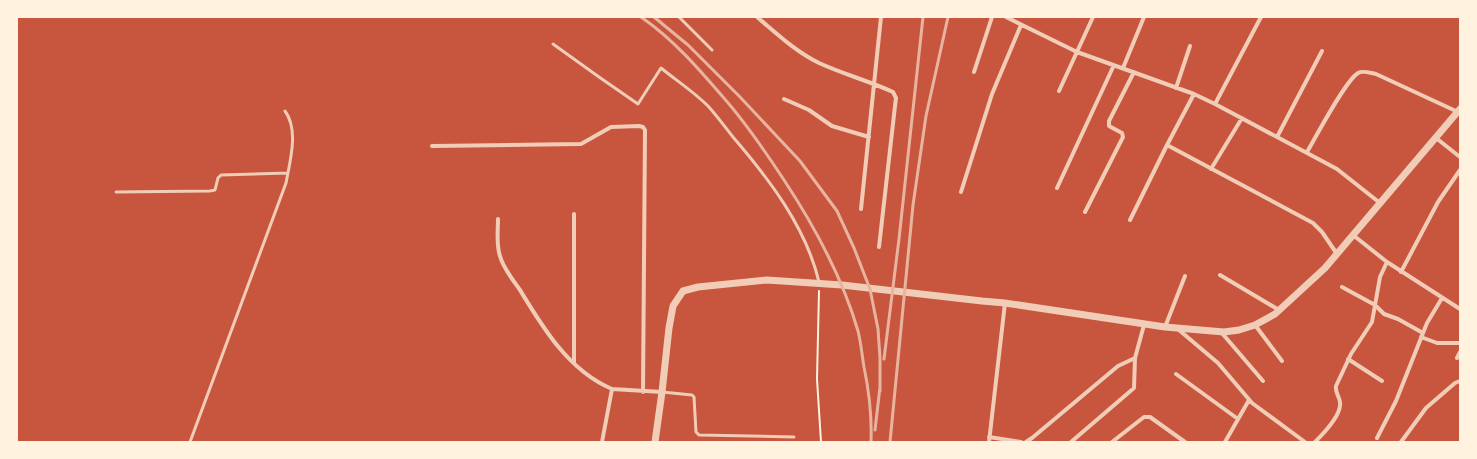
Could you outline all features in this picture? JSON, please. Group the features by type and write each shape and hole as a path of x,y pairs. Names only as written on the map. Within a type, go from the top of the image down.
{"street":[{"path":"757,17 804,54 820,63 874,83 893,92 896,98 879,247"},
{"path":"861,209 880,17"},
{"path":"974,72 992,17"},
{"path":"1006,17 1077,52 1194,94 1215,104 1337,169 1380,203"},
{"path":"1059,91 1093,17"},
{"path":"1123,68 1144,17"},
{"path":"1215,104 1261,17"},
{"path":"961,192 992,94 1021,25"},
{"path":"1176,88 1190,46"},
{"path":"1277,137 1322,51"},
{"path":"1057,188 1114,65"},
{"path":"1085,212 1123,137 1122,133 1109,126 1109,121 1134,72"},
{"path":"655,442 673,306 683,291 698,287 767,280 842,285 1005,303 1144,325 1221,332 1239,330 1255,325 1279,310 1325,268 1459,110 1376,74 1366,72 1358,73 1346,87 1307,152"},
{"path":"1130,220 1166,145 1194,94"},
{"path":"784,99 809,110 832,126 869,137"},
{"path":"1211,169 1242,118"},
{"path":"432,146 581,144 611,127 643,127 645,130 643,392"},
{"path":"1436,138 1460,157"},
{"path":"1166,145 1313,223 1322,232 1336,254"},
{"path":"1401,272 1438,202 1460,170"},
{"path":"574,214 574,363"},
{"path":"498,220 499,252 503,264 548,334 561,350 574,363 605,386 612,389 662,392"},
{"path":"1353,235 1401,272 1460,309"},
{"path":"1315,442 1330,427 1339,408 1340,401 1335,390 1336,386 1348,359 1372,322 1380,276 1387,262"},
{"path":"1220,275 1279,310"},
{"path":"1165,327 1185,276"},
{"path":"1342,287 1375,305 1384,314 1398,319 1437,343 1460,343"},
{"path":"1377,438 1396,401 1429,318 1442,298"},
{"path":"989,442 1005,303"},
{"path":"1071,442 1132,391 1135,384 1135,358 1144,325"},
{"path":"1255,325 1282,361"},
{"path":"1177,328 1218,363 1250,400 1305,442"},
{"path":"1221,332 1263,381"},
{"path":"1457,358 1460,352"},
{"path":"1026,442 1118,366 1135,358"},
{"path":"1348,359 1382,381"},
{"path":"1176,374 1238,419"},
{"path":"1402,442 1426,408 1455,383 1460,381"},
{"path":"602,442 612,389"},
{"path":"1225,442 1250,400"},
{"path":"1112,442 1147,416 1185,442"},
{"path":"990,437 1021,442"}],"lane":[{"path":"679,17 712,50"},
{"path":"553,44 638,104 661,68 709,107 748,154 788,209 808,249 819,284"},
{"path":"190,442 282,194 288,173 292,144 291,124 285,111"},
{"path":"116,192 210,191 214,190 218,178 221,175 288,173"},
{"path":"662,392 692,395 694,397 695,427 696,432 699,434 794,437"}],"path":[{"path":"819,284 817,379 821,442"}],"railway":[{"path":"641,17 685,54 747,127 770,158 827,252 844,291 858,331 869,395 871,442"},
{"path":"654,17 688,45 740,97 800,161 837,211 854,248 870,289 878,329 880,391"},
{"path":"884,359 899,239 923,17"},
{"path":"890,442 913,205 926,116 948,17"},
{"path":"875,430 880,387"}]}
